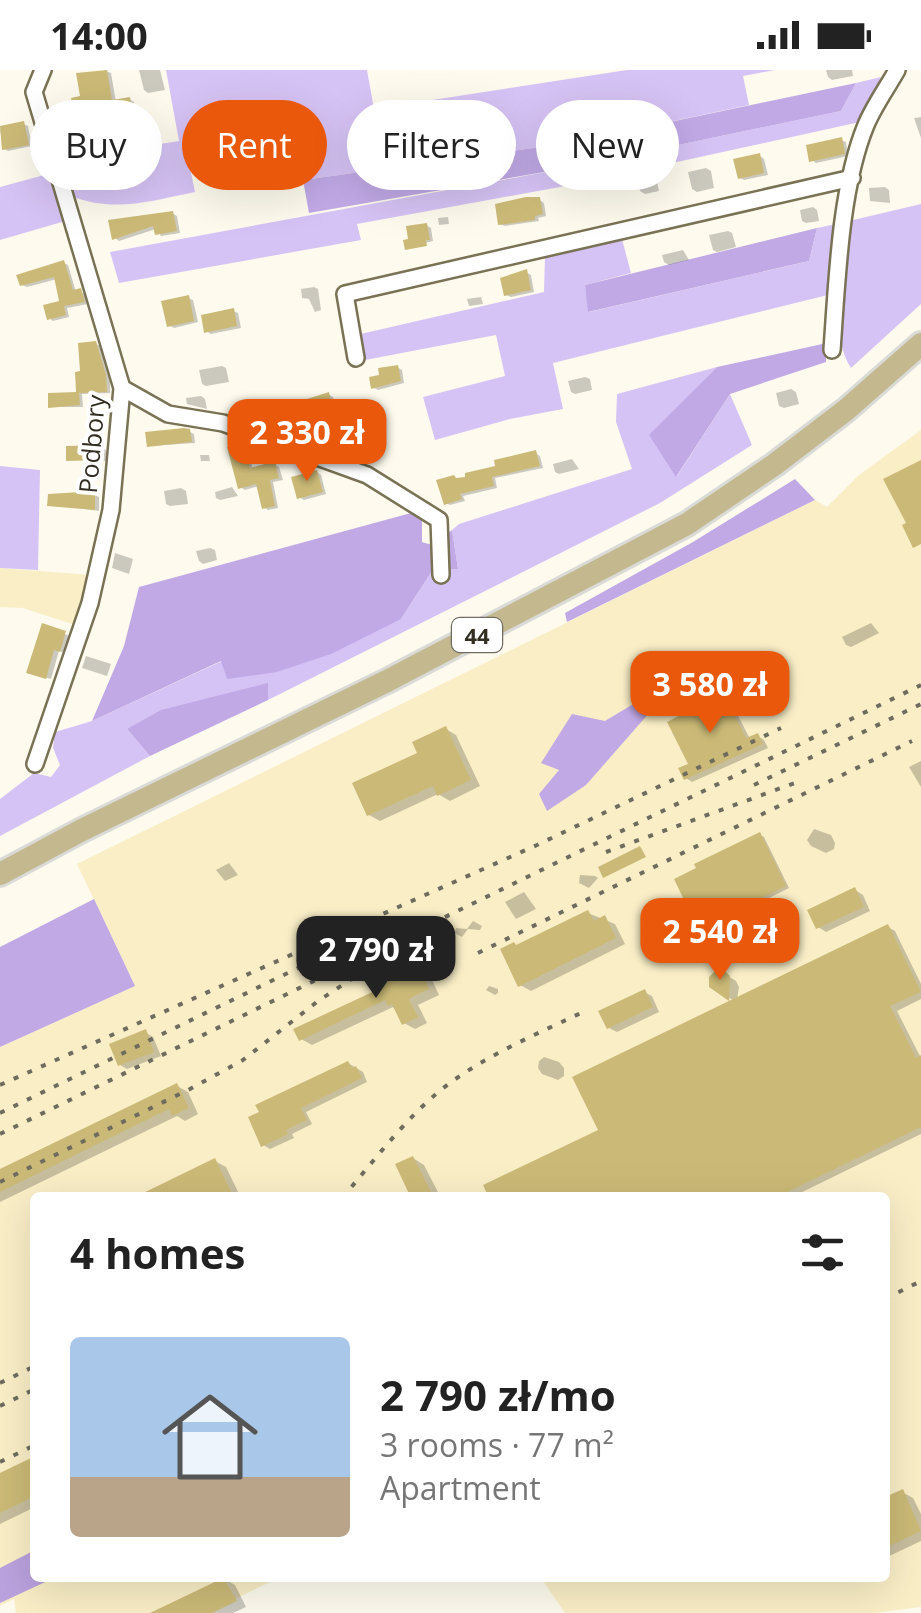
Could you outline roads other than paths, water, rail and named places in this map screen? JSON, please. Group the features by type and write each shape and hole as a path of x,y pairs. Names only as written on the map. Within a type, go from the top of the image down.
{"main road":[{"name":"44","path":"0,874 387,681 688,524 774,466 921,344"}],"street":[{"name":"Podbory","path":"35,764 90,603 111,510 122,388 34,92 43,70"},
{"path":"832,350 838,264 852,178 866,125 897,70"},
{"path":"356,358 346,294 852,178"},
{"path":"122,388 168,414 223,423 368,475 439,520 441,575"}],"railway":[{"path":"0,1134 921,685"},
{"path":"754,785 921,704"},
{"path":"0,1085 537,845 781,728"},
{"path":"478,953 912,741"},
{"path":"606,852 803,780"},
{"path":"0,1113 333,951"},
{"path":"0,1182 243,1060 318,1001 370,967"},
{"path":"347,1192 402,1127 442,1089 493,1056 585,1011"},
{"path":"890,1296 921,1281"},
{"path":"0,1383 30,1368"},
{"path":"0,1406 30,1391"},
{"path":"0,1462 30,1447"}]}
